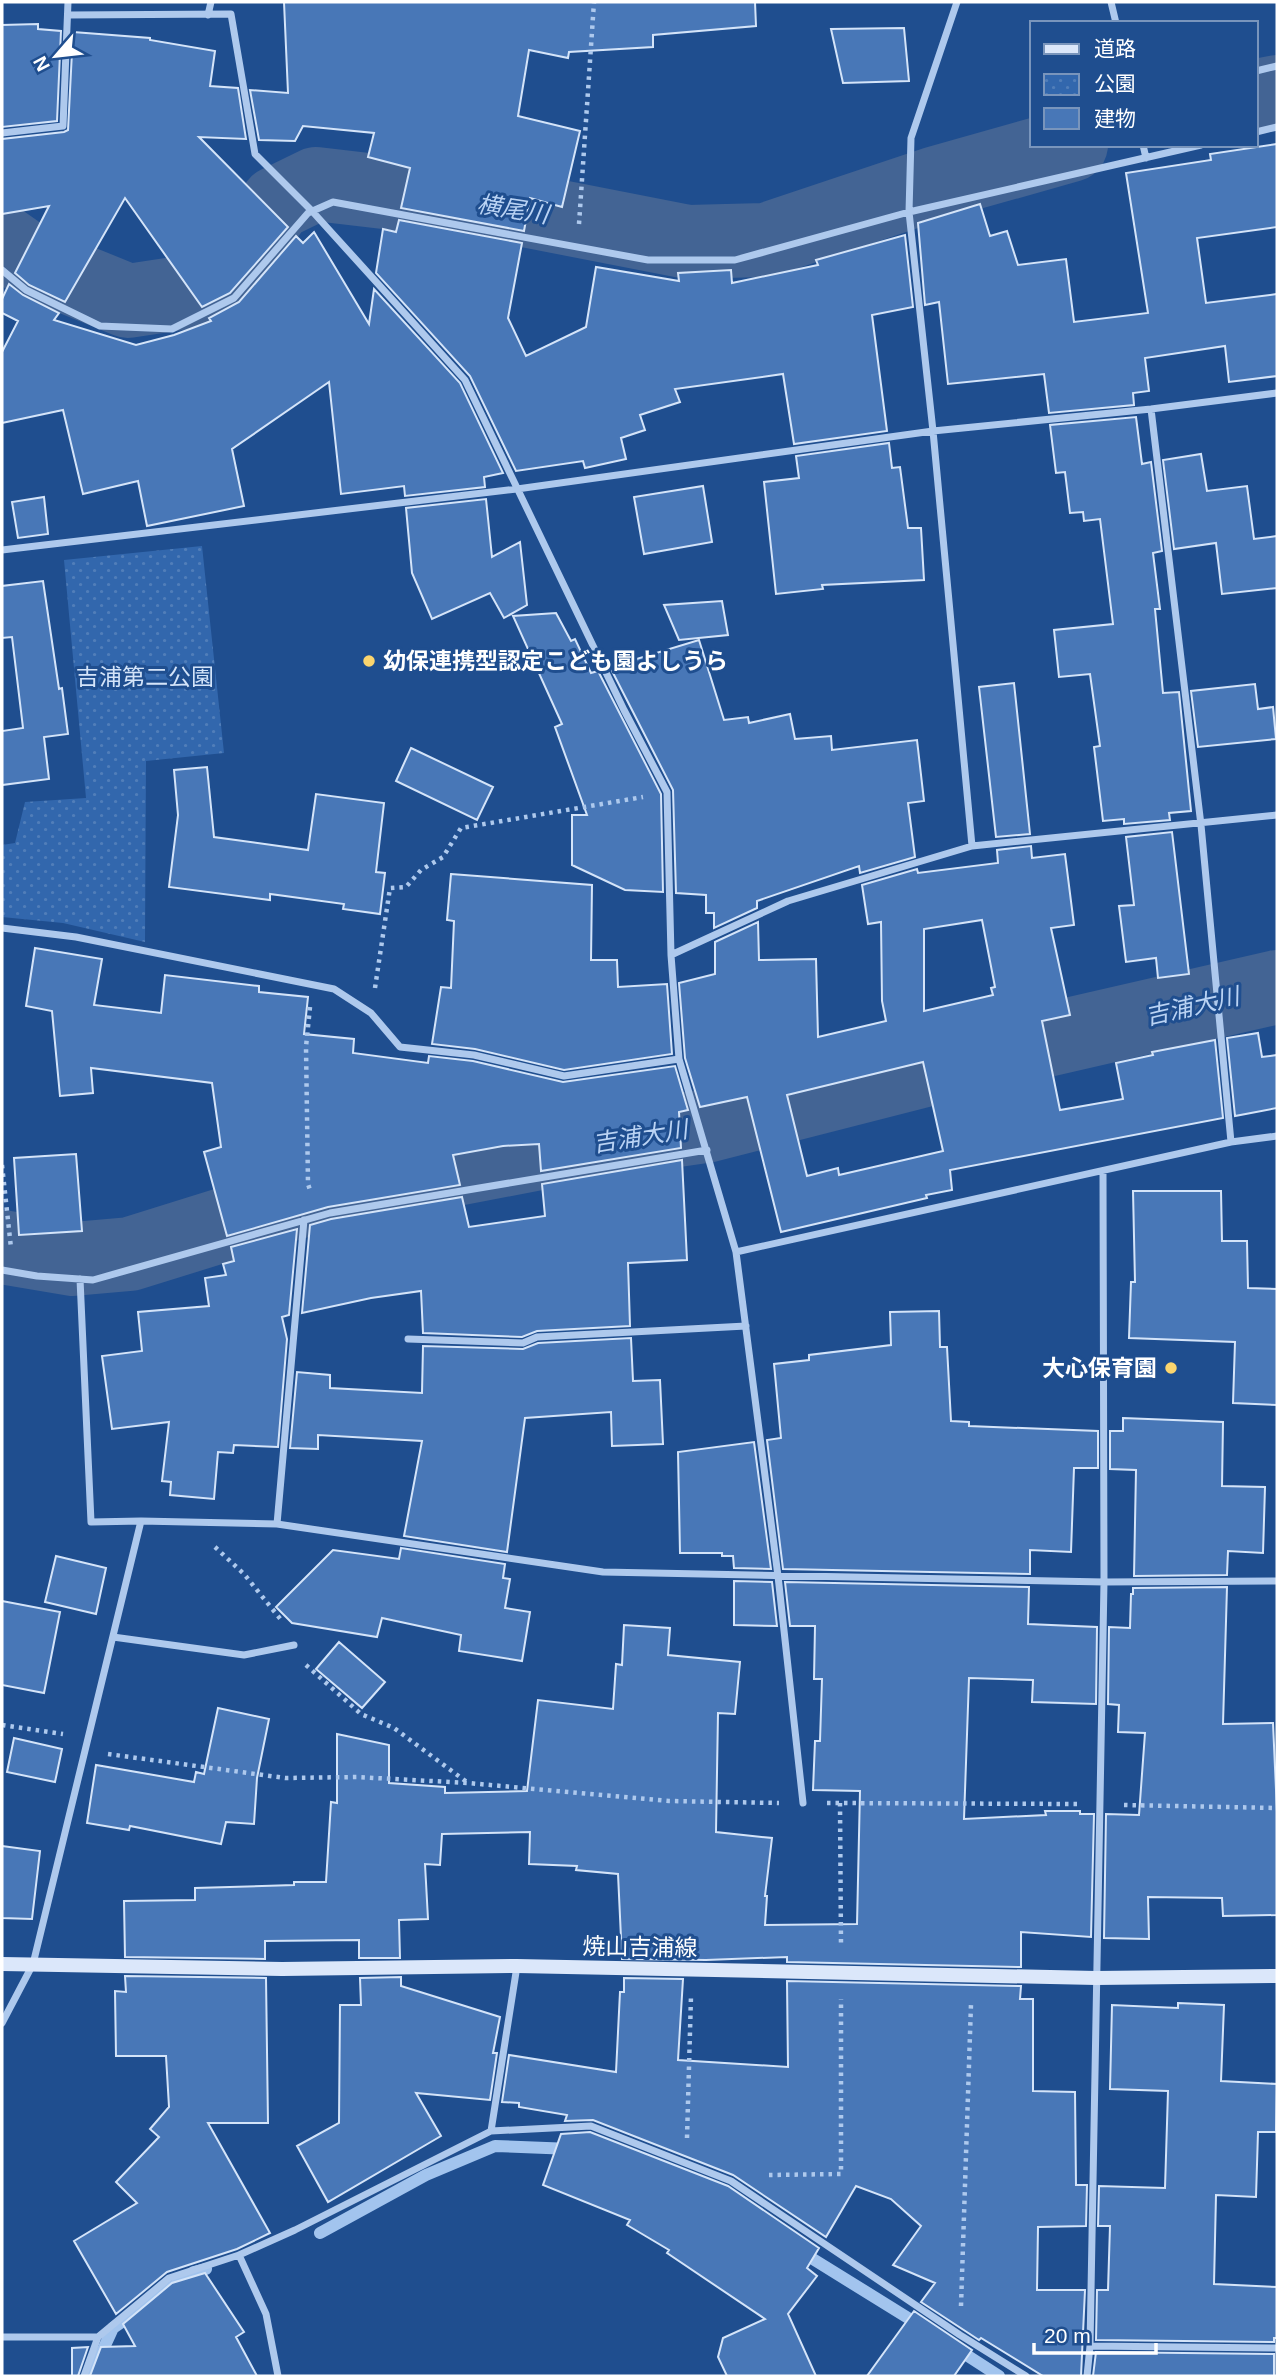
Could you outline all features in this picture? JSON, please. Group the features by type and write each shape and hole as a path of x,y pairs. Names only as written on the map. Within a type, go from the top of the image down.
{"main road":[{"name":"焼山吉浦線","path":"2,1964 282,1969 517,1966 1096,1978 1277,1976"}],"street":[{"path":"2,133 63,126 68,2"},
{"path":"208,15 211,2"},
{"path":"957,2 911,138 909,212 933,431 972,846"},
{"path":"1111,2 1116,21"},
{"path":"68,15 231,14 255,154 312,211 464,380 624,710 667,792 671,955 679,1059 736,1252 778,1576 803,1803"},
{"path":"1258,71 1277,66"},
{"path":"1258,132 1277,127"},
{"path":"1143,147 1146,158"},
{"path":"2,270 26,290 100,327 172,329 234,298 312,211 333,202 648,260 735,260 909,212 1192,147"},
{"path":"2,550 517,489 933,431 1277,393"},
{"path":"1151,409 1201,825 1231,1142"},
{"path":"671,955 789,901 972,846 1277,816"},
{"path":"2,928 76,937 334,989 371,1013 400,1047 474,1055 564,1076 679,1059"},
{"path":"736,1252 1231,1142 1277,1136"},
{"path":"2,1270 37,1276 93,1280 330,1213 706,1150"},
{"path":"1087,2376 1090,2346 1104,1582 1103,1171"},
{"path":"277,1524 304,1220"},
{"path":"80,1279 91,1522 277,1524 603,1572 1104,1582 1277,1581"},
{"path":"408,1339 523,1343 537,1337 746,1326"},
{"path":"2,2022 33,1964 141,1521"},
{"path":"113,1637 244,1655 294,1645"},
{"path":"491,2131 517,1966"},
{"path":"84,2376 98,2337 169,2278 239,2255 295,2230 491,2131 591,2126 732,2181 960,2335 1026,2376"},
{"path":"239,2255 266,2314 278,2376"},
{"path":"2,2337 98,2337"},
{"path":"1090,2346 1277,2348"}],"path":[{"path":"580,205 594,2"},
{"path":"371,1013 390,888 406,887 421,870 443,857 461,828 667,792"},
{"path":"308,1184 306,1047 312,985"},
{"path":"2,1165 11,1248"},
{"path":"187,1522 244,1574 285,1625 301,1661 361,1713 394,1728 468,1783"},
{"path":"2,1725 89,1738"},
{"path":"85,1751 285,1778"},
{"path":"720,2176 841,2174 840,1803"},
{"path":"687,2163 692,1971"},
{"path":"960,2335 972,1974"}],"green space":[{"name":"吉浦第二公園","path":"202,546 224,753 146,761 145,942 63,923 2,917 2,845 15,843 25,802 86,798 64,560"}],"building":[{"path":"284,2 755,2 756,26 653,35 653,47 569,52 568,58 529,50 518,116 580,131 562,207 530,198 524,231 401,208 410,168 368,157 374,133 303,126 295,141 259,140 250,90 288,93"},
{"path":"38,24 38,29 61,31 57,121 2,127 2,25"},
{"path":"904,28 909,81 843,83 831,29"},
{"path":"73,32 150,38 215,51 210,86 238,88 246,139 199,137 288,227 230,293 202,307 125,198 65,302 29,285 15,273 49,206 2,214 2,139 68,130"},
{"path":"1277,144 1277,227 1197,238 1206,303 1277,294 1277,376 1229,382 1225,346 1145,358 1149,391 1133,393 1134,405 1049,413 1044,374 948,384 939,302 925,305 918,223 980,204 990,236 1007,231 1018,265 1066,259 1074,322 1148,313 1126,173 1211,160 1210,154"},
{"path":"399,220 522,243 508,318 526,356 586,327 596,267 679,281 678,273 731,270 732,283 818,265 816,260 905,235 913,307 872,315 887,431 794,444 783,374 675,389 680,402 640,415 645,430 621,438 626,459 585,468 583,461 516,471 470,376 376,273 383,229 396,232"},
{"path":"314,232 369,324 374,289 460,383 503,473 484,477 485,487 405,496 404,486 341,494 329,382 232,449 244,506 147,526 138,481 83,494 63,410 2,423 2,352 18,321 2,313 2,299 9,284 23,295 59,313 54,320 136,345 211,321 209,318 239,302 296,236 303,243"},
{"path":"1136,417 1142,464 1151,462 1162,551 1153,553 1160,609 1155,609 1163,693 1179,692 1191,811 1169,813 1170,820 1124,824 1124,819 1103,821 1094,747 1100,746 1090,674 1059,677 1054,630 1113,624 1100,519 1084,521 1083,512 1070,513 1065,472 1056,473 1050,425"},
{"path":"889,443 892,468 900,467 908,528 921,528 924,580 822,585 823,589 776,594 764,482 799,478 796,456"},
{"path":"1201,454 1207,491 1247,486 1254,539 1277,536 1277,588 1222,594 1216,543 1174,549 1163,460"},
{"path":"703,486 712,542 644,554 634,497"},
{"path":"44,497 48,534 18,538 12,502"},
{"path":"486,499 492,557 520,542 527,605 504,618 490,593 432,619 412,573 406,508"},
{"path":"43,581 68,734 44,737 49,779 2,785 2,731 23,728 12,637 2,638 2,586"},
{"path":"722,601 728,635 679,640 664,605"},
{"path":"556,613 571,641 575,639 591,673 598,671 661,794 663,892 625,890 572,865 572,815 587,815 555,727 562,724 513,616"},
{"path":"699,640 724,720 748,717 749,723 790,714 795,739 831,736 832,750 917,740 924,801 908,803 915,857 860,873 859,866 757,901 757,908 714,928 714,913 706,913 706,895 676,893 673,790 610,667"},
{"path":"1014,683 1030,834 996,837 979,687"},
{"path":"1255,684 1258,709 1273,707 1276,739 1198,747 1191,691"},
{"path":"411,748 493,787 477,820 396,781"},
{"path":"207,767 214,837 308,850 316,794 384,803 376,872 385,873 380,914 343,909 344,904 270,894 270,900 169,887 178,815 174,770"},
{"path":"1172,832 1189,974 1158,978 1156,958 1126,962 1119,906 1134,905 1126,837"},
{"path":"1031,846 1032,858 1065,854 1074,925 1051,928 1070,1015 1042,1021 1060,1110 1123,1099 1116,1063 1153,1055 1152,1052 1215,1040 1223,1118 950,1170 952,1190 781,1232 747,1097 700,1107 685,1058 679,983 715,974 715,942 758,922 759,960 816,959 818,1037 886,1021 882,1001 881,922 868,924 862,885 917,869 918,873 998,863 997,850","holes":["982,920 995,987 991,988 993,995 924,1011 924,929","923,1062 943,1151 839,1175 838,1168 807,1176 787,1095"]},
{"path":"451,874 592,885 591,960 617,960 618,987 667,984 672,1054 564,1070 475,1049 432,1044 441,987 451,988 454,921 447,920"},
{"path":"35,948 102,959 94,1005 161,1013 165,975 259,986 259,992 308,997 304,1034 354,1039 353,1053 428,1063 429,1056 473,1061 563,1082 675,1066 688,1110 679,1112 681,1148 541,1171 539,1144 503,1146 453,1155 460,1185 328,1207 227,1236 204,1152 221,1147 212,1083 91,1068 93,1093 60,1096 52,1011 26,1006"},
{"path":"1258,1033 1262,1057 1277,1055 1277,1108 1235,1116 1227,1038"},
{"path":"76,1154 82,1231 19,1235 14,1158"},
{"path":"682,1160 687,1260 628,1263 630,1326 537,1331 522,1337 423,1333 421,1291 371,1298 302,1313 310,1225 462,1197 469,1227 545,1216 542,1184"},
{"path":"1133,1191 1221,1191 1222,1241 1247,1241 1248,1288 1277,1289 1277,1405 1233,1403 1235,1342 1129,1338 1131,1282 1135,1282"},
{"path":"297,1229 289,1315 282,1317 287,1339 278,1447 234,1445 233,1453 218,1452 214,1499 170,1495 171,1482 162,1481 169,1422 112,1429 102,1356 142,1351 138,1312 209,1306 205,1278 226,1275 223,1264 234,1261 231,1247"},
{"path":"939,1311 940,1347 947,1347 951,1421 969,1422 969,1426 1098,1431 1098,1468 1074,1468 1071,1552 1030,1550 1030,1574 783,1569 767,1440 781,1438 774,1364 809,1360 809,1355 891,1345 890,1312"},
{"path":"631,1338 633,1381 660,1380 663,1444 612,1446 611,1412 525,1418 507,1552 404,1536 422,1441 318,1435 318,1449 290,1448 297,1372 330,1375 330,1388 422,1393 423,1346 523,1349 538,1343"},
{"path":"1123,1418 1223,1422 1222,1486 1265,1487 1263,1553 1228,1551 1227,1575 1134,1576 1136,1470 1110,1469 1110,1431 1123,1431"},
{"path":"754,1442 771,1569 734,1568 733,1556 722,1556 722,1553 680,1553 678,1452"},
{"path":"401,1548 505,1564 503,1578 510,1579 505,1608 530,1612 522,1661 459,1651 461,1635 382,1618 377,1637 292,1623 276,1607 333,1550 399,1559"},
{"path":"56,1556 106,1568 96,1614 45,1602"},
{"path":"734,1581 772,1582 777,1626 734,1625"},
{"path":"785,1582 1029,1587 1028,1624 1097,1627 1096,1704 1032,1702 1033,1680 969,1678 964,1819 1046,1815 1045,1811 1080,1811 1080,1814 1094,1814 1091,1937 1021,1932 1021,1967 787,1962 787,1957 622,1959 618,1874 576,1870 577,1866 529,1864 530,1832 442,1834 440,1865 425,1864 428,1919 399,1920 400,1958 359,1958 359,1940 265,1941 265,1959 125,1957 124,1901 195,1900 195,1888 326,1882 331,1802 337,1803 337,1734 389,1745 389,1783 445,1787 445,1793 527,1791 538,1700 613,1709 616,1664 622,1665 624,1625 670,1628 668,1655 740,1662 735,1714 718,1713 716,1832 772,1838 765,1896 765,1925 857,1924 860,1791 813,1790 815,1741 820,1741 822,1679 814,1679 815,1626 790,1626"},
{"path":"1227,1587 1223,1724 1273,1723 1277,1812 1277,1915 1223,1916 1222,1898 1148,1897 1149,1939 1104,1938 1106,1814 1139,1815 1145,1733 1118,1732 1119,1705 1108,1704 1109,1627 1130,1628 1133,1588"},
{"path":"2,1601 60,1612 44,1693 2,1685"},
{"path":"339,1642 385,1682 362,1708 316,1669"},
{"path":"218,1708 269,1719 257,1778 254,1824 226,1822 221,1844 130,1826 129,1830 87,1823 96,1765 194,1782 196,1772 204,1774"},
{"path":"14,1738 62,1749 55,1782 7,1772"},
{"path":"2,1846 40,1851 32,1919 2,1918"},
{"path":"125,1976 266,1978 268,2123 208,2123 270,2233 237,2249 167,2272 116,2314 74,2241 137,2203 116,2182 159,2137 150,2129 169,2107 166,2056 116,2056 115,1991 126,1992"},
{"path":"401,1977 401,1986 500,2017 493,2053 497,2053 490,2100 416,2093 441,2136 328,2202 297,2146 339,2123 340,2005 361,2005 360,1978"},
{"path":"624,1978 683,1979 678,2060 788,2067 787,1981 1021,1986 1020,1999 1033,1999 1033,2091 1075,2092 1076,2185 1087,2185 1086,2226 1038,2227 1037,2290 1085,2290 1081,2376 1043,2376 981,2338 979,2340 921,2302 935,2283 893,2265 921,2226 891,2199 856,2186 826,2237 733,2175 593,2120 565,2121 567,2115 519,2107 519,2103 502,2102 509,2055 616,2072 620,1992 624,1992"},
{"path":"1178,2003 1224,2005 1221,2081 1277,2084 1276,2132 1258,2132 1256,2197 1216,2195 1214,2284 1277,2287 1277,2338 1274,2338 1274,2342 1096,2340 1097,2290 1108,2290 1110,2226 1098,2226 1099,2186 1165,2188 1168,2091 1110,2089 1112,2005 1178,2008"},
{"path":"590,2132 728,2186 819,2248 807,2268 817,2276 788,2314 816,2376 727,2376 718,2357 723,2338 765,2319 667,2253 669,2250 627,2225 630,2220 543,2185 561,2134"},
{"path":"205,2273 244,2332 236,2337 257,2376 90,2376 101,2347 135,2346 123,2324 172,2283"},
{"path":"914,2311 972,2350 954,2376 867,2376"},
{"path":"88,2347 78,2376 72,2376 72,2348"},
{"path":"1096,2352 1274,2354 1274,2376 1093,2376"}],"waterway":[{"name":"横尾川","path":"1258,96 1277,92"},
{"name":"横尾川","path":"2,241 32,262 128,301 214,288 277,203 316,184 504,206 688,242 766,240 936,183 1064,147"},
{"name":"吉浦大川","path":"2,1247 73,1259 130,1254 316,1196 602,1141 706,1126 1007,1049 1277,987"},
{"path":"320,2233 426,2175 495,2146 572,2149"},
{"path":"800,2251 921,2326"},
{"path":"91,2376 113,2328 194,2272 206,2269"},
{"path":"954,2347 999,2376"}],"place":[{"name":"幼保連携型認定こども園よしうら","path":"369,661"},
{"name":"大心保育園","path":"1171,1368"}]}
